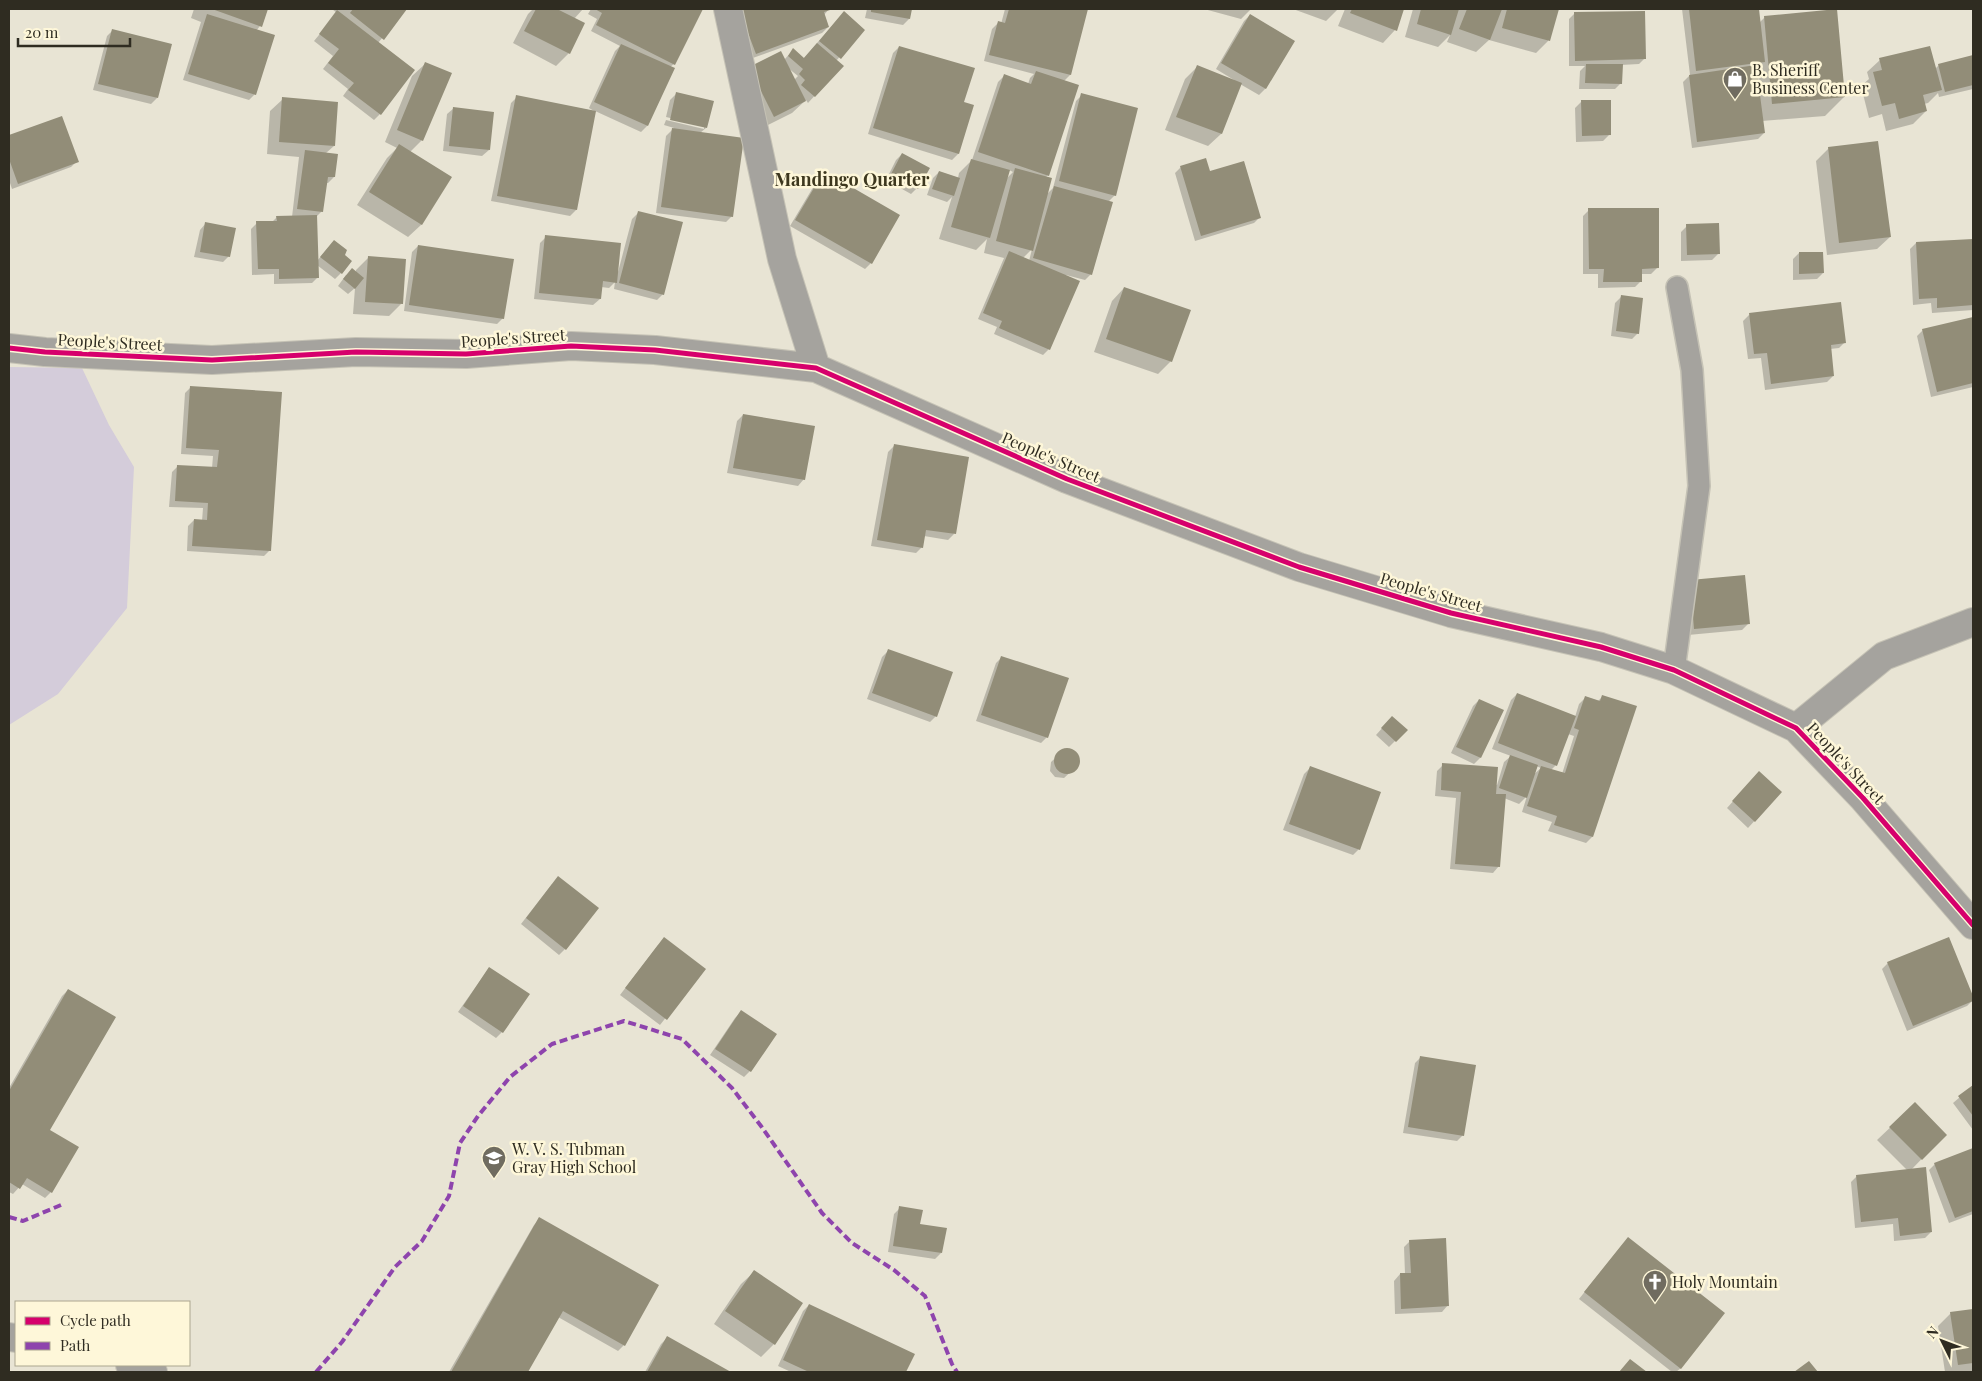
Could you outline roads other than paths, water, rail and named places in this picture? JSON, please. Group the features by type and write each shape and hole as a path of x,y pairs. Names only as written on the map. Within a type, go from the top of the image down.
{"street":[{"path":"728,9 782,259 816,368"},
{"name":"People's Street","path":"9,348 45,352 212,360 356,352 466,354 571,346 655,350 816,368 1067,479 1299,567 1451,613 1601,647 1674,670 1796,728 1863,798 1973,925"},
{"path":"1796,728 1884,656 1973,622"},
{"path":"133,1366 153,1372"}],"lane":[{"path":"1674,670 1699,486 1692,370 1677,287"}],"place":[{"name":"B. Sheriff Business Center","path":"1735,100"},
{"name":"W. V. S. Tubman Gray High School","path":"494,1179"},
{"name":"Holy Mountain","path":"1655,1303"}],"district":[{"name":"Mandingo Quarter","path":"852,180"}]}
